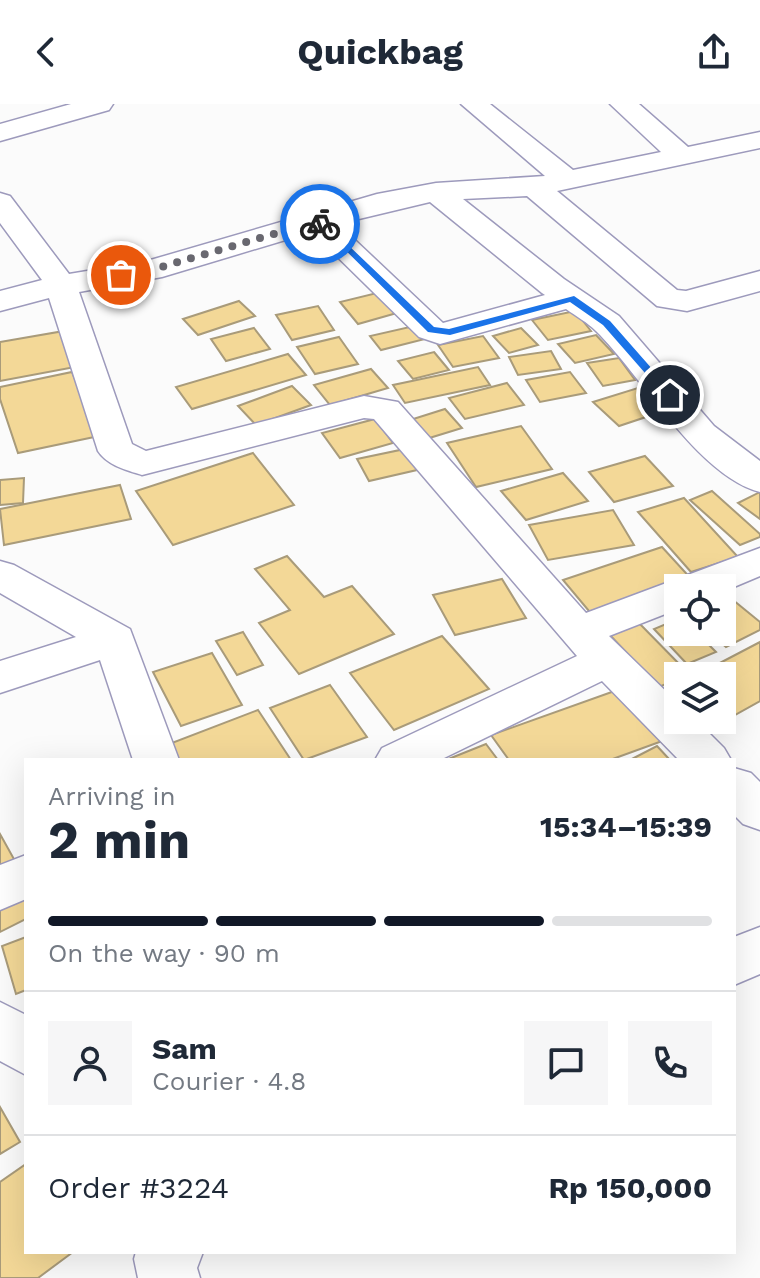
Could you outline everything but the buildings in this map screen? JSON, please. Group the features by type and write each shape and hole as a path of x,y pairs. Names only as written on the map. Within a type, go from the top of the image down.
{"street":[{"path":"0,133 100,104"},
{"path":"474,104 568,180"},
{"path":"623,104 682,156"},
{"path":"0,301 61,285 151,270 377,203 436,192 534,187 760,140"},
{"path":"534,187 668,299 687,301 760,281"},
{"path":"436,192 607,323 701,434 760,480"},
{"path":"0,202 61,285 116,451 142,463 364,407 385,410 593,646 706,758"},
{"path":"318,221 431,330 440,334 571,298"},
{"path":"727,574 760,561"},
{"path":"0,575 115,640 155,758"},
{"path":"401,758 664,602"},
{"path":"0,677 115,640"},
{"path":"736,788 760,811"},
{"path":"0,889 24,876"},
{"path":"736,961 760,949"},
{"path":"0,1026 24,1048"}],"way so far":[{"path":"121,275 151,270 318,221 320,224"}],"route":[{"path":"320,224 431,330 440,334 450,332 571,298 607,323 670,395"}]}
